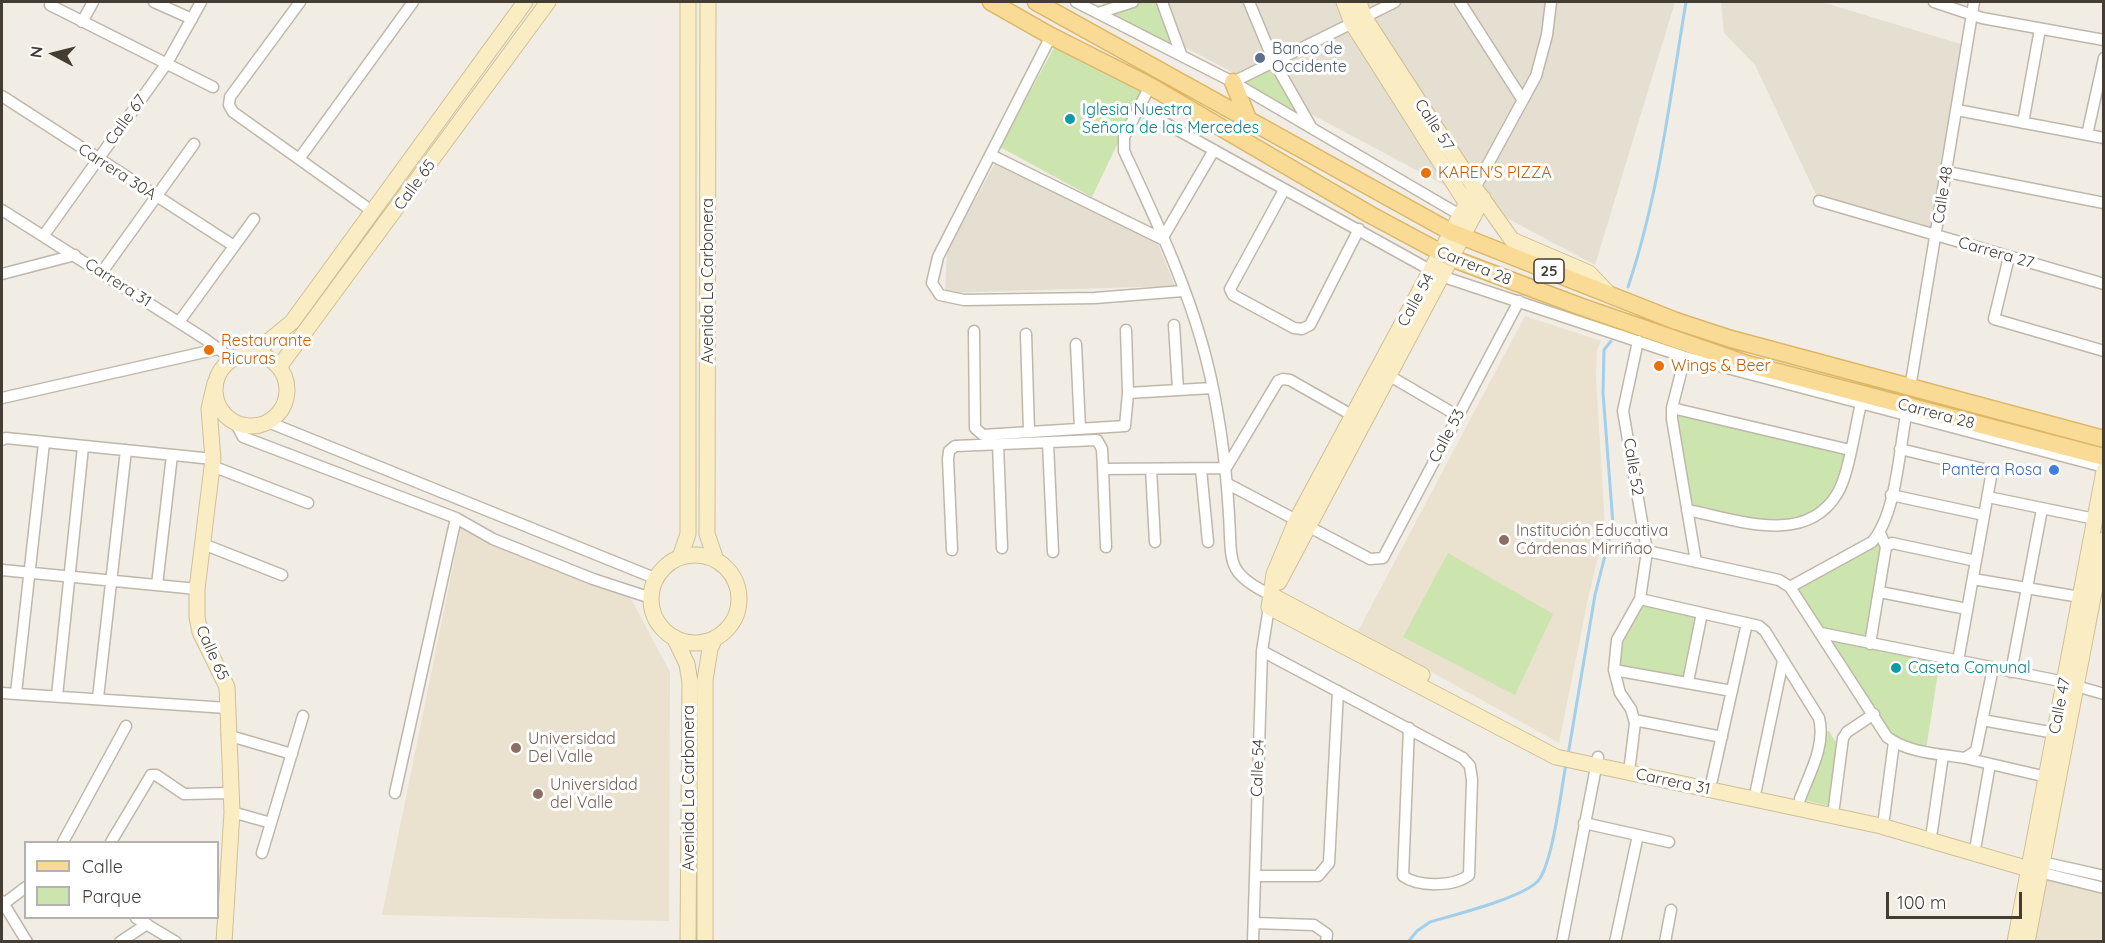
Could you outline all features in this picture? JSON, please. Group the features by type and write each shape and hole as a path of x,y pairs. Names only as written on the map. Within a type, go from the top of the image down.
{"main road":[{"name":"Carrera 28","path":"991,2 1051,36 1150,86 1446,256 1692,347 1747,364 1885,405 2103,457"},
{"name":"Carrera 28","path":"1036,2 1457,234 1676,321 1731,339 2103,439"},
{"path":"1233,82 1248,119"}],"street":[{"path":"82,22 93,2"},
{"path":"154,2 192,19"},
{"name":"Calle 67","path":"44,235 167,63 201,2"},
{"path":"300,2 230,97 229,105 233,112 372,211"},
{"path":"299,159 413,2"},
{"name":"Calle 65","path":"253,354 292,322 525,2"},
{"name":"Calle 65","path":"279,367 548,2"},
{"name":"Avenida La Carbonera","path":"680,557 688,534 688,2"},
{"name":"Avenida La Carbonera","path":"708,2 707,534 716,560"},
{"path":"1076,2 1181,54 1467,211"},
{"path":"1098,13 1133,2"},
{"path":"1162,2 1181,54"},
{"path":"1249,2 1274,62 1311,127"},
{"name":"Calle 57","path":"1344,2 1512,240 1589,273 1609,294"},
{"name":"Calle 57","path":"1359,2 1358,20 1467,211"},
{"path":"1233,82 1395,2"},
{"path":"1460,2 1522,99"},
{"name":"Calle 54","path":"1253,942 1262,651 1274,574 1446,256 1467,211 1479,193 1522,99 1536,76 1547,35 1551,2"},
{"path":"1934,2 1972,15 2103,40"},
{"name":"Calle 48","path":"1910,388 1974,2"},
{"path":"50,5 213,87"},
{"path":"2023,123 2040,29"},
{"path":"1051,36 935,264 932,284 940,295 964,300 1072,298 1183,291"},
{"path":"2087,135 2103,57"},
{"path":"1150,86 1123,144 1183,291 1206,357 1226,468 1232,560 1237,575 1270,601"},
{"name":"Carrera 30A","path":"2,96 234,246"},
{"name":"Carrera 28","path":"1138,108 1436,273 1685,357 1861,404 1885,405 1906,416 2103,469"},
{"path":"1957,110 2103,138"},
{"path":"102,272 194,144"},
{"path":"1162,239 1214,150"},
{"path":"991,155 1162,239"},
{"path":"1947,172 2103,204"},
{"path":"1284,190 1230,289 1233,295 1294,328 1302,329 1310,325 1359,230"},
{"name":"Carrera 27","path":"1819,201 2103,284"},
{"name":"Carrera 31","path":"2,210 102,272 232,359"},
{"path":"179,322 254,219"},
{"path":"2,274 75,255"},
{"path":"2009,257 1994,319 2103,351"},
{"name":"Calle 53","path":"1302,522 1370,559 1383,558 1519,301"},
{"path":"1174,325 1178,389"},
{"path":"974,331 975,428 983,435 1125,426 1128,393 1126,330"},
{"path":"1026,334 1029,431"},
{"name":"Calle 52","path":"1634,720 1631,709 1620,693 1614,670 1617,640 1640,599 1647,551 1623,411 1638,341"},
{"path":"1076,344 1080,428"},
{"path":"2,398 218,349"},
{"path":"233,422 247,427 268,422 282,410 287,395 286,380 279,367 268,358 253,354 232,359 221,370 215,384 219,407 243,437 456,518 493,539 592,579 651,598"},
{"path":"1685,357 1671,408 1696,562"},
{"path":"1382,372 1458,416"},
{"path":"1226,468 1278,381 1283,379 1290,380 1358,418"},
{"name":"Calle 65","path":"215,384 209,409 212,462 197,589 200,632 227,687 227,735 232,812 224,942"},
{"path":"1128,393 1212,388"},
{"path":"1687,510 1770,526 1805,522 1820,514 1837,494 1861,404"},
{"path":"1671,408 1850,450"},
{"path":"1790,587 1872,542 1880,533 1887,517 1906,416"},
{"path":"212,436 233,422"},
{"path":"268,422 657,579"},
{"path":"2,440 126,450 212,462 308,502"},
{"path":"952,550 949,451 955,446 1097,440 1102,449 1106,547"},
{"path":"15,693 44,443"},
{"path":"1048,443 1053,552"},
{"path":"999,444 1002,548"},
{"path":"57,696 83,447"},
{"path":"1900,449 1992,471 1958,661"},
{"path":"98,698 126,450"},
{"path":"158,585 172,455"},
{"path":"1103,469 1226,468"},
{"path":"1151,469 1155,542"},
{"path":"1201,469 1208,542"},
{"name":"Calle 47","path":"2027,942 2047,777 2055,733 2071,684 2080,597 2103,469"},
{"path":"1227,484 1302,522"},
{"path":"1891,495 1984,514"},
{"path":"1988,497 2095,519"},
{"path":"2011,672 2042,508"},
{"path":"395,793 456,518"},
{"path":"1870,644 1886,547 1880,533"},
{"name":"Calle 47","path":"2015,942 2035,865 2071,684 2103,540"},
{"path":"1886,547 1892,543 1976,561"},
{"path":"203,544 282,575"},
{"path":"1647,551 1779,580 1790,587 1891,740 1884,818"},
{"path":"702,555 716,560 733,576 739,600 733,622 715,638 694,643 674,637 655,616 651,598 657,579 668,564 680,557 702,555"},
{"path":"2,570 197,589"},
{"path":"1973,579 2080,597"},
{"path":"1880,592 1967,609"},
{"path":"1640,599 1759,626 1765,631 1819,718 1822,731 1820,744 1800,799"},
{"name":"Carrera 31","path":"1270,601 1561,754 1881,826 1976,844 2103,888"},
{"path":"1688,682 1702,613"},
{"path":"1712,780 1746,623"},
{"path":"1821,633 2071,684 2103,694"},
{"name":"Avenida La Carbonera","path":"674,637 687,663 690,682 688,942"},
{"name":"Avenida La Carbonera","path":"705,942 705,680 710,649 715,638"},
{"path":"1262,651 1409,728 1463,758 1470,766 1472,780 1469,875 1453,884 1410,881 1403,876 1409,728"},
{"path":"1756,790 1783,661"},
{"path":"1968,757 1976,751 1993,668"},
{"path":"1614,670 1688,682 1731,692"},
{"path":"1255,876 1318,876 1329,863 1338,691"},
{"path":"2,693 227,708"},
{"path":"1834,807 1844,738 1847,732 1874,714"},
{"path":"262,853 303,716"},
{"path":"1630,764 1634,720 1722,736"},
{"path":"1983,720 2055,733"},
{"path":"64,841 126,726"},
{"path":"227,735 292,754"},
{"path":"1891,740 1943,755 1968,757 2047,777"},
{"path":"1937,836 1943,755"},
{"path":"1562,942 1597,761"},
{"name":"Carrera 31","path":"1597,761 1630,764 1712,780 1884,818 2035,865 2103,876"},
{"path":"1976,844 1990,764"},
{"path":"112,841 151,775 156,775 184,794 231,793"},
{"path":"232,812 271,823"},
{"path":"1584,823 1669,842"},
{"path":"1615,942 1638,835"},
{"path":"24,888 2,903 27,942"},
{"path":"1665,942 1671,910"},
{"path":"138,919 176,942"},
{"path":"1254,923 1314,925 1327,934 1326,942"},
{"path":"120,942 147,924"}],"shaded area":[{"path":"1100,2 1675,2 1595,265"},
{"path":"1721,2 1822,2 1967,46 1936,236 1819,201 1755,65 1724,33"},
{"path":"995,163 1157,242 1175,286 945,293 947,252"},
{"name":"Institución Educativa Cárdenas Mirriñao","path":"1525,316 1601,341 1597,350 1596,379 1605,528 1589,594 1559,743 1358,631"},
{"name":"Universidad del Valle","path":"461,527 630,597 670,672 669,921 382,915"},
{"path":"2044,880 2103,892 2103,941 2032,942"}],"green space":[{"path":"1145,2 1155,2 1171,44 1112,14"},
{"path":"1056,44 1144,88 1092,197 1000,147"},
{"path":"1272,68 1298,117 1244,82"},
{"path":"1672,408 1850,450 1842,481 1819,514 1787,526 1687,510"},
{"path":"1880,536 1885,548 1870,642 1822,632 1793,587"},
{"path":"1448,553 1553,614 1515,695 1403,637"},
{"path":"1640,599 1702,613 1687,681 1614,670 1617,640"},
{"path":"1823,634 1940,659 1926,750 1899,741 1883,727"},
{"path":"1822,731 1829,731 1835,741 1843,738 1834,807 1800,799"}],"waterway":[{"path":"1628,287 1656,181 1686,2"},
{"path":"1568,755 1595,595 1613,524 1603,393 1604,350 1611,341"},
{"path":"1408,942 1417,931 1430,922 1503,900 1518,894 1538,881 1552,843 1566,764"}],"place":[{"name":"Banco de Occidente","path":"1260,58"},
{"name":"Iglesia Nuestra Señora de las Mercedes","path":"1070,119"},
{"name":"KAREN'S PIZZA","path":"1426,173"},
{"name":"Restaurante Ricuras","path":"209,350"},
{"name":"Wings & Beer","path":"1659,366"},
{"name":"Pantera Rosa","path":"2054,470"},
{"name":"Institución Educativa Cárdenas Mirriñao","path":"1504,540"},
{"name":"Caseta Comunal","path":"1896,668"},
{"name":"Universidad Del Valle","path":"516,748"},
{"name":"Universidad del Valle","path":"538,794"}]}
